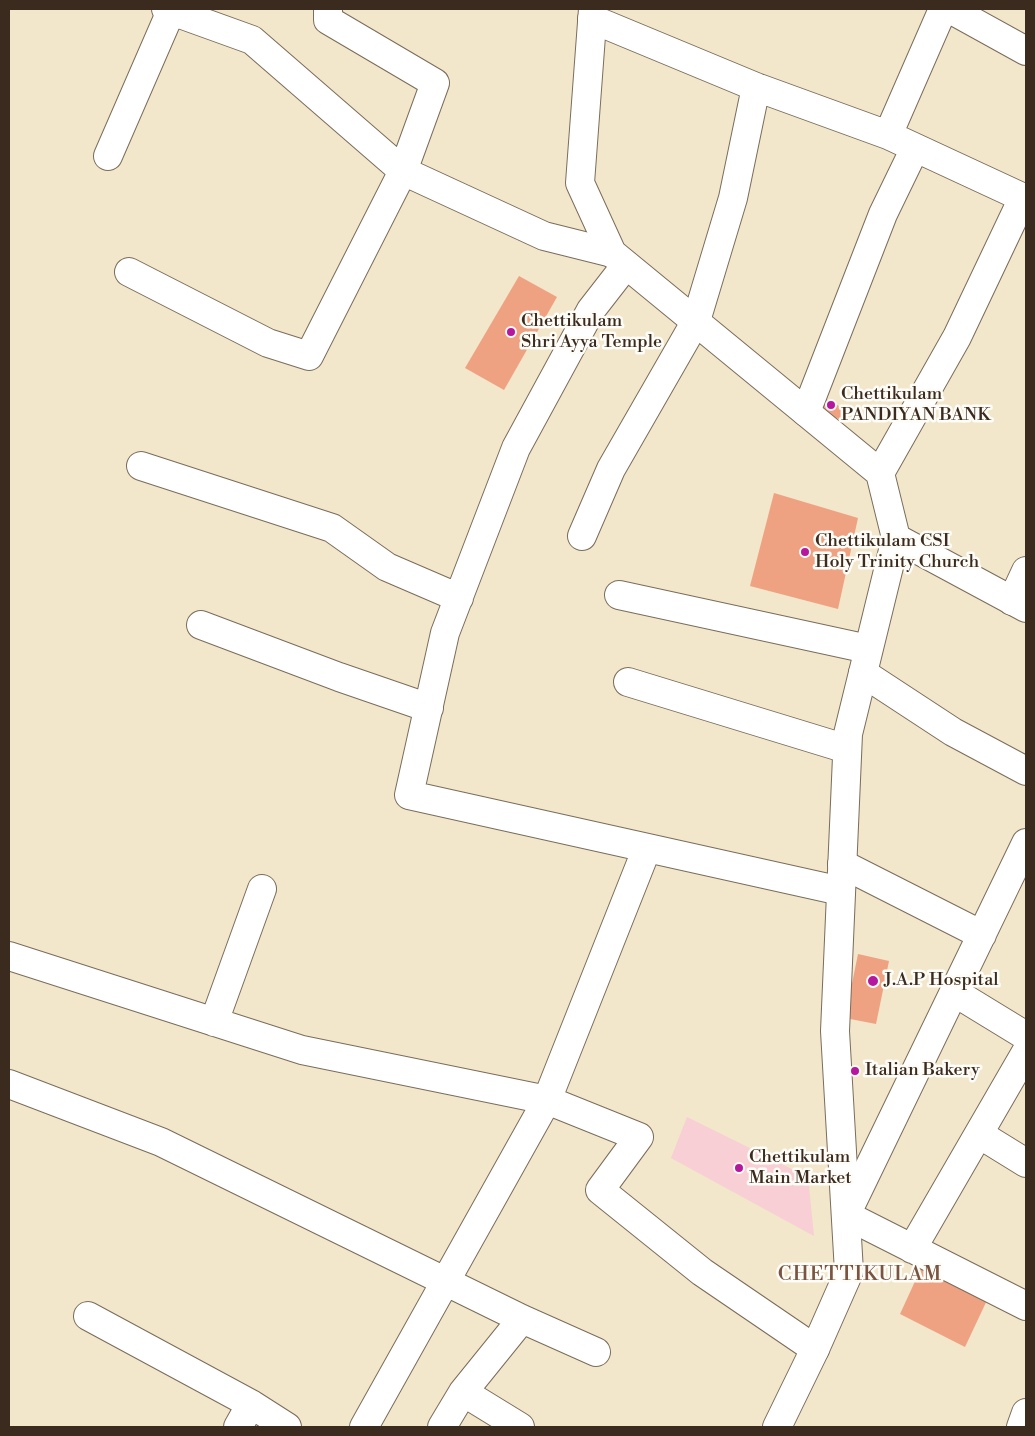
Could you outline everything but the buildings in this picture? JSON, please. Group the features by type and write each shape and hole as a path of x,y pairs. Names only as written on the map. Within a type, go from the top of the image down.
{"street":[{"path":"129,272 268,343 310,356 403,171 435,83 328,20 328,9"},
{"path":"888,136 943,9"},
{"path":"950,9 1026,50"},
{"path":"108,156 168,10 252,40 403,171 544,236 619,259 880,474 896,538 848,734 835,1030 849,1272 815,1349 777,1427"},
{"path":"619,259 580,183 593,14 756,87 888,136 1025,198 957,337 880,474"},
{"path":"582,536 611,470 696,321 733,198 756,87"},
{"path":"806,412 883,214 915,148"},
{"path":"619,259 516,448 446,633 410,795 841,891"},
{"path":"141,466 332,528 387,568 459,598"},
{"path":"896,538 1019,605 1026,571"},
{"path":"619,595 866,661 953,732 1026,771"},
{"path":"201,625 339,677 429,708"},
{"path":"628,682 847,749"},
{"path":"846,1215 1026,843"},
{"path":"364,1427 547,1100 646,848"},
{"path":"842,864 982,934"},
{"path":"214,1022 262,889"},
{"path":"9,956 302,1050 547,1100 639,1137 600,1190 702,1272 815,1349"},
{"path":"954,992 1026,1036"},
{"path":"912,1249 1026,1052"},
{"path":"9,1084 161,1142 444,1282 596,1352"},
{"path":"979,1134 1026,1164"},
{"path":"846,1215 1026,1306"},
{"path":"88,1316 251,1404 288,1427"},
{"path":"442,1427 463,1392 522,1319"},
{"path":"463,1392 520,1427"},
{"path":"238,1427 251,1404"},
{"path":"1021,1427 1026,1413"}],"shaded area":[{"name":"Chettikulam Main Market","path":"687,1117 808,1177 814,1236 671,1158"}],"place":[{"name":"Chettikulam Shri Ayya Temple","path":"511,332"},
{"name":"Chettikulam PANDIYAN BANK","path":"831,405"},
{"name":"Chettikulam CSI Holy Trinity Church","path":"805,552"},
{"name":"J.A.P Hospital","path":"873,981"},
{"name":"Italian Bakery","path":"855,1071"},
{"name":"Chettikulam Main Market","path":"739,1168"}],"district":[{"name":"CHETTIKULAM","path":"860,1275"}]}
